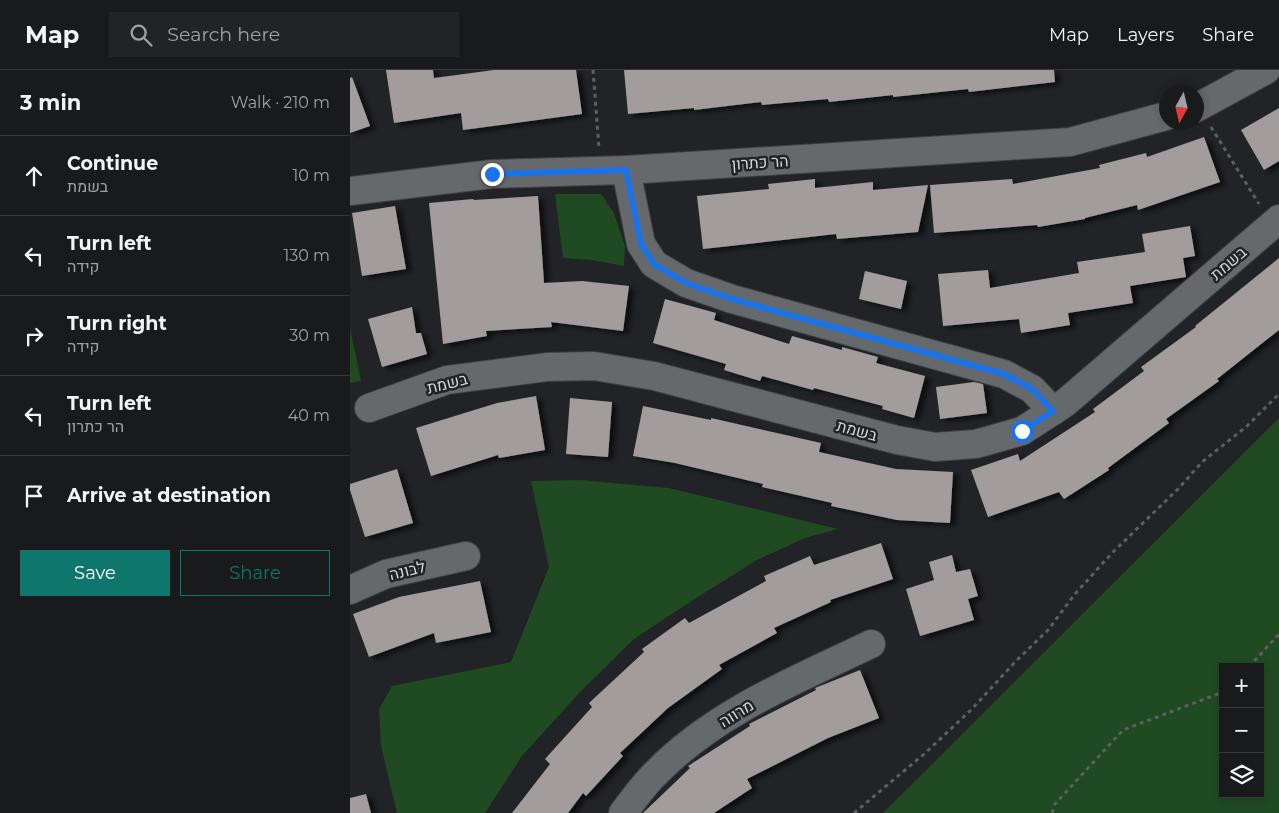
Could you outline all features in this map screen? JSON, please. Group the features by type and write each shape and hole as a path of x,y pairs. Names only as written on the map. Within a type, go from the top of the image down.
{"street":[{"path":"1204,102 1224,80 1266,70"},
{"name":"הר כתרון","path":"350,192 492,174 613,170 1070,142 1159,118"},
{"path":"613,170 641,244 654,264 686,283 732,299 1004,374 1032,389 1053,411"},
{"name":"בשמת","path":"368,408 447,380 547,367 594,366 654,376 897,440 935,447 976,444 1022,431 1065,403 1276,222"},
{"name":"לבונה","path":"350,590 386,574 466,556"},
{"name":"מרווה","path":"623,813 656,772 697,737 748,704 871,644"}],"path":[{"path":"593,70 613,170"},
{"path":"1204,117 1276,222"},
{"path":"854,813 923,755 971,710 1016,661 1048,630 1075,594 1112,553 1178,489 1202,462 1247,426 1279,394"},
{"path":"1253,663 1279,634"},
{"path":"1052,813 1054,804 1123,730 1219,694"}],"green space":[{"path":"555,194 601,194 614,213 625,246 624,266 592,260 563,258"},
{"path":"350,328 361,381 350,383"},
{"path":"1279,418 1279,813 883,813"},
{"path":"580,480 669,488 838,529 805,538 757,560 634,639 582,690 522,756 485,813 397,813 381,746 379,709 392,686 511,662 549,567 531,481"}],"building":[{"path":"386,70 433,70 434,78 494,70 576,70 582,114 463,130 461,113 394,123"},
{"path":"624,70 1054,70 1055,82 969,92 968,89 829,102 828,99 762,105 761,102 694,110 694,108 628,114"},
{"path":"352,77 370,126 350,133 350,78"},
{"path":"1279,108 1279,161 1264,170 1241,130"},
{"path":"1204,137 1220,182 1138,210 1137,205 1085,219 1038,227 1037,225 934,233 930,185 1012,179 1013,184 1100,168 1099,165 1146,153 1147,157"},
{"path":"815,179 815,188 873,182 873,190 928,185 918,232 837,239 836,234 703,249 697,196 769,189 768,184"},
{"path":"538,196 544,283 582,281 629,286 623,331 551,322 552,327 486,331 487,336 443,344 429,203"},
{"path":"395,206 406,269 362,276 352,213"},
{"path":"1190,226 1195,256 1183,258 1186,277 1130,286 1133,303 1068,313 1070,325 1021,333 1019,319 943,326 938,274 988,270 990,288 1079,273 1077,262 1145,252 1142,234"},
{"path":"1279,258 1279,330 1217,379 1219,381 1166,419 1169,423 1108,468 1109,470 1064,499 1059,492 988,517 971,470 1018,454 1020,461 1095,412 1093,409 1144,371 1141,367 1196,327"},
{"path":"865,271 907,281 901,309 859,299"},
{"path":"665,299 716,313 714,320 789,344 792,336 842,350 842,347 878,357 876,363 925,376 914,418 882,409 883,406 814,388 813,390 762,376 760,381 724,370 726,364 653,343"},
{"path":"412,307 416,333 421,333 427,354 382,367 368,319"},
{"path":"974,382 983,384 987,413 940,419 936,387"},
{"path":"536,396 545,450 499,458 498,455 431,476 416,428 497,403"},
{"path":"570,398 612,402 608,457 566,454"},
{"path":"643,406 711,420 711,418 821,443 819,452 896,469 953,472 950,523 897,520 831,506 832,503 762,487 763,484 675,463 633,456"},
{"path":"397,469 413,523 365,537 350,490 350,484"},
{"path":"881,543 893,579 830,600 831,602 774,628 777,633 719,665 722,669 668,708 620,753 623,756 586,796 583,793 568,813 512,813 550,764 545,759 592,707 589,703 644,652 642,649 685,618 689,623 766,581 764,576 810,556 814,565"},
{"path":"952,555 956,572 970,569 978,596 968,599 974,620 920,636 906,589 934,580 929,562"},
{"path":"480,581 491,632 436,643 434,633 369,657 353,614 399,597"},
{"path":"860,670 879,718 828,738 747,779 752,788 714,813 643,813 690,768 688,766 750,726 749,724 816,690 815,688"},
{"path":"366,794 371,813 350,813 350,798"}],"route":[{"path":"492,174 626,170 641,244 654,264 686,283 732,299 1004,374 1032,389 1053,411 1022,431"}]}
